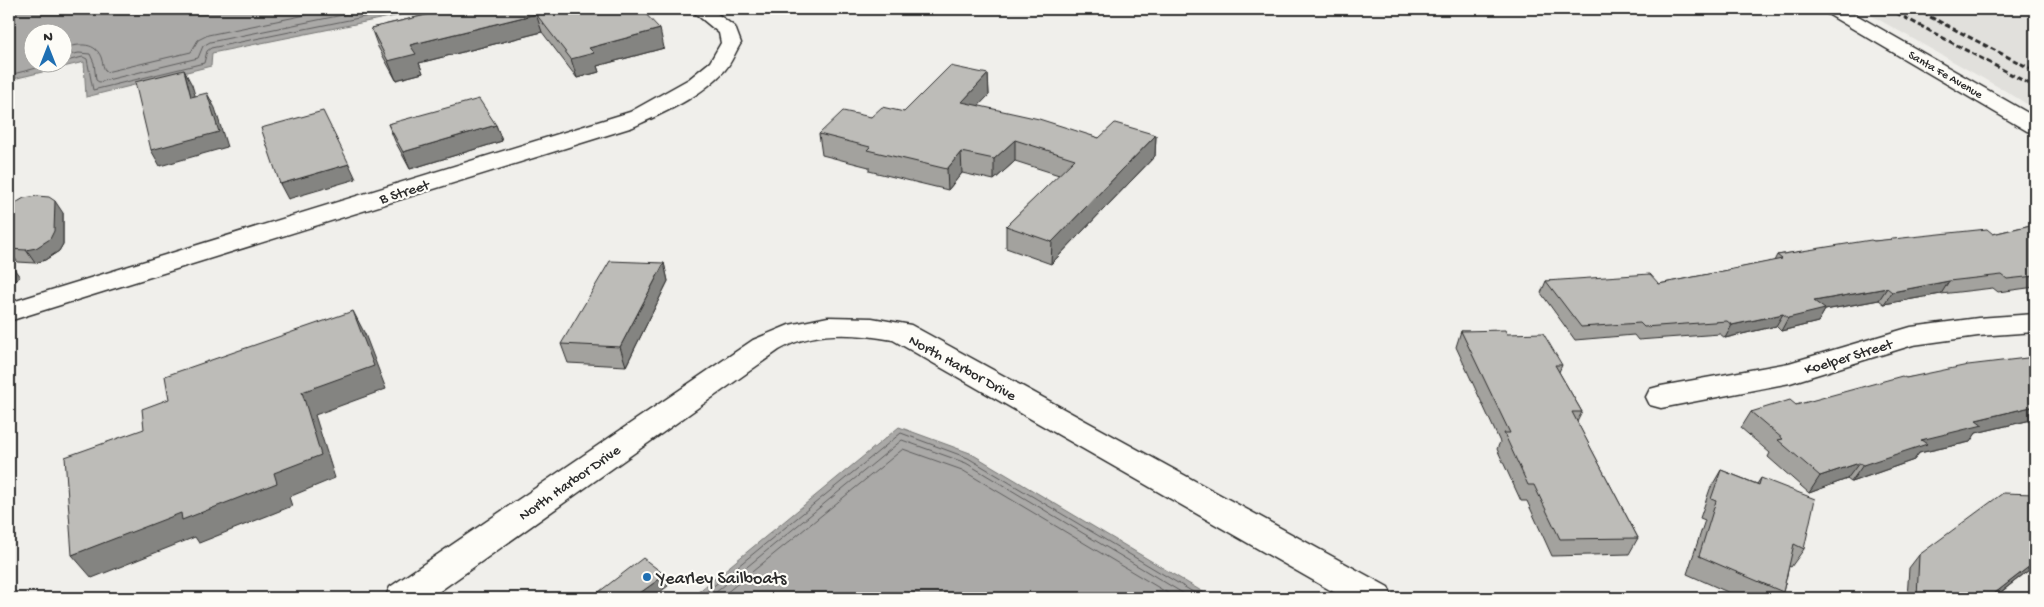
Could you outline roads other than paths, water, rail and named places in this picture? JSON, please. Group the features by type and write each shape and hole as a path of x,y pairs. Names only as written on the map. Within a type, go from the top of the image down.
{"street":[{"name":"B Street","path":"9,312 625,122 660,106 691,88 718,65 731,43 728,31 702,9"},
{"name":"Santa Fe Avenue","path":"1833,9 2035,126"},
{"name":"Koelper Street","path":"1661,397 1790,373 1911,336 1978,327 2035,323"},
{"name":"North Harbor Drive","path":"403,598 744,360 784,336 835,324 862,324 901,332 1374,598"}],"water":[{"path":"9,9 429,9 212,53 211,66 86,97 84,62 72,65 72,22 22,22 22,72 42,72 9,80"},
{"path":"899,427 970,453 1213,598 691,598"}],"railway":[{"path":"1889,9 2035,87"},
{"path":"1915,9 2035,71"}],"place":[{"name":"Yearley Sailboats","path":"647,577"}]}
